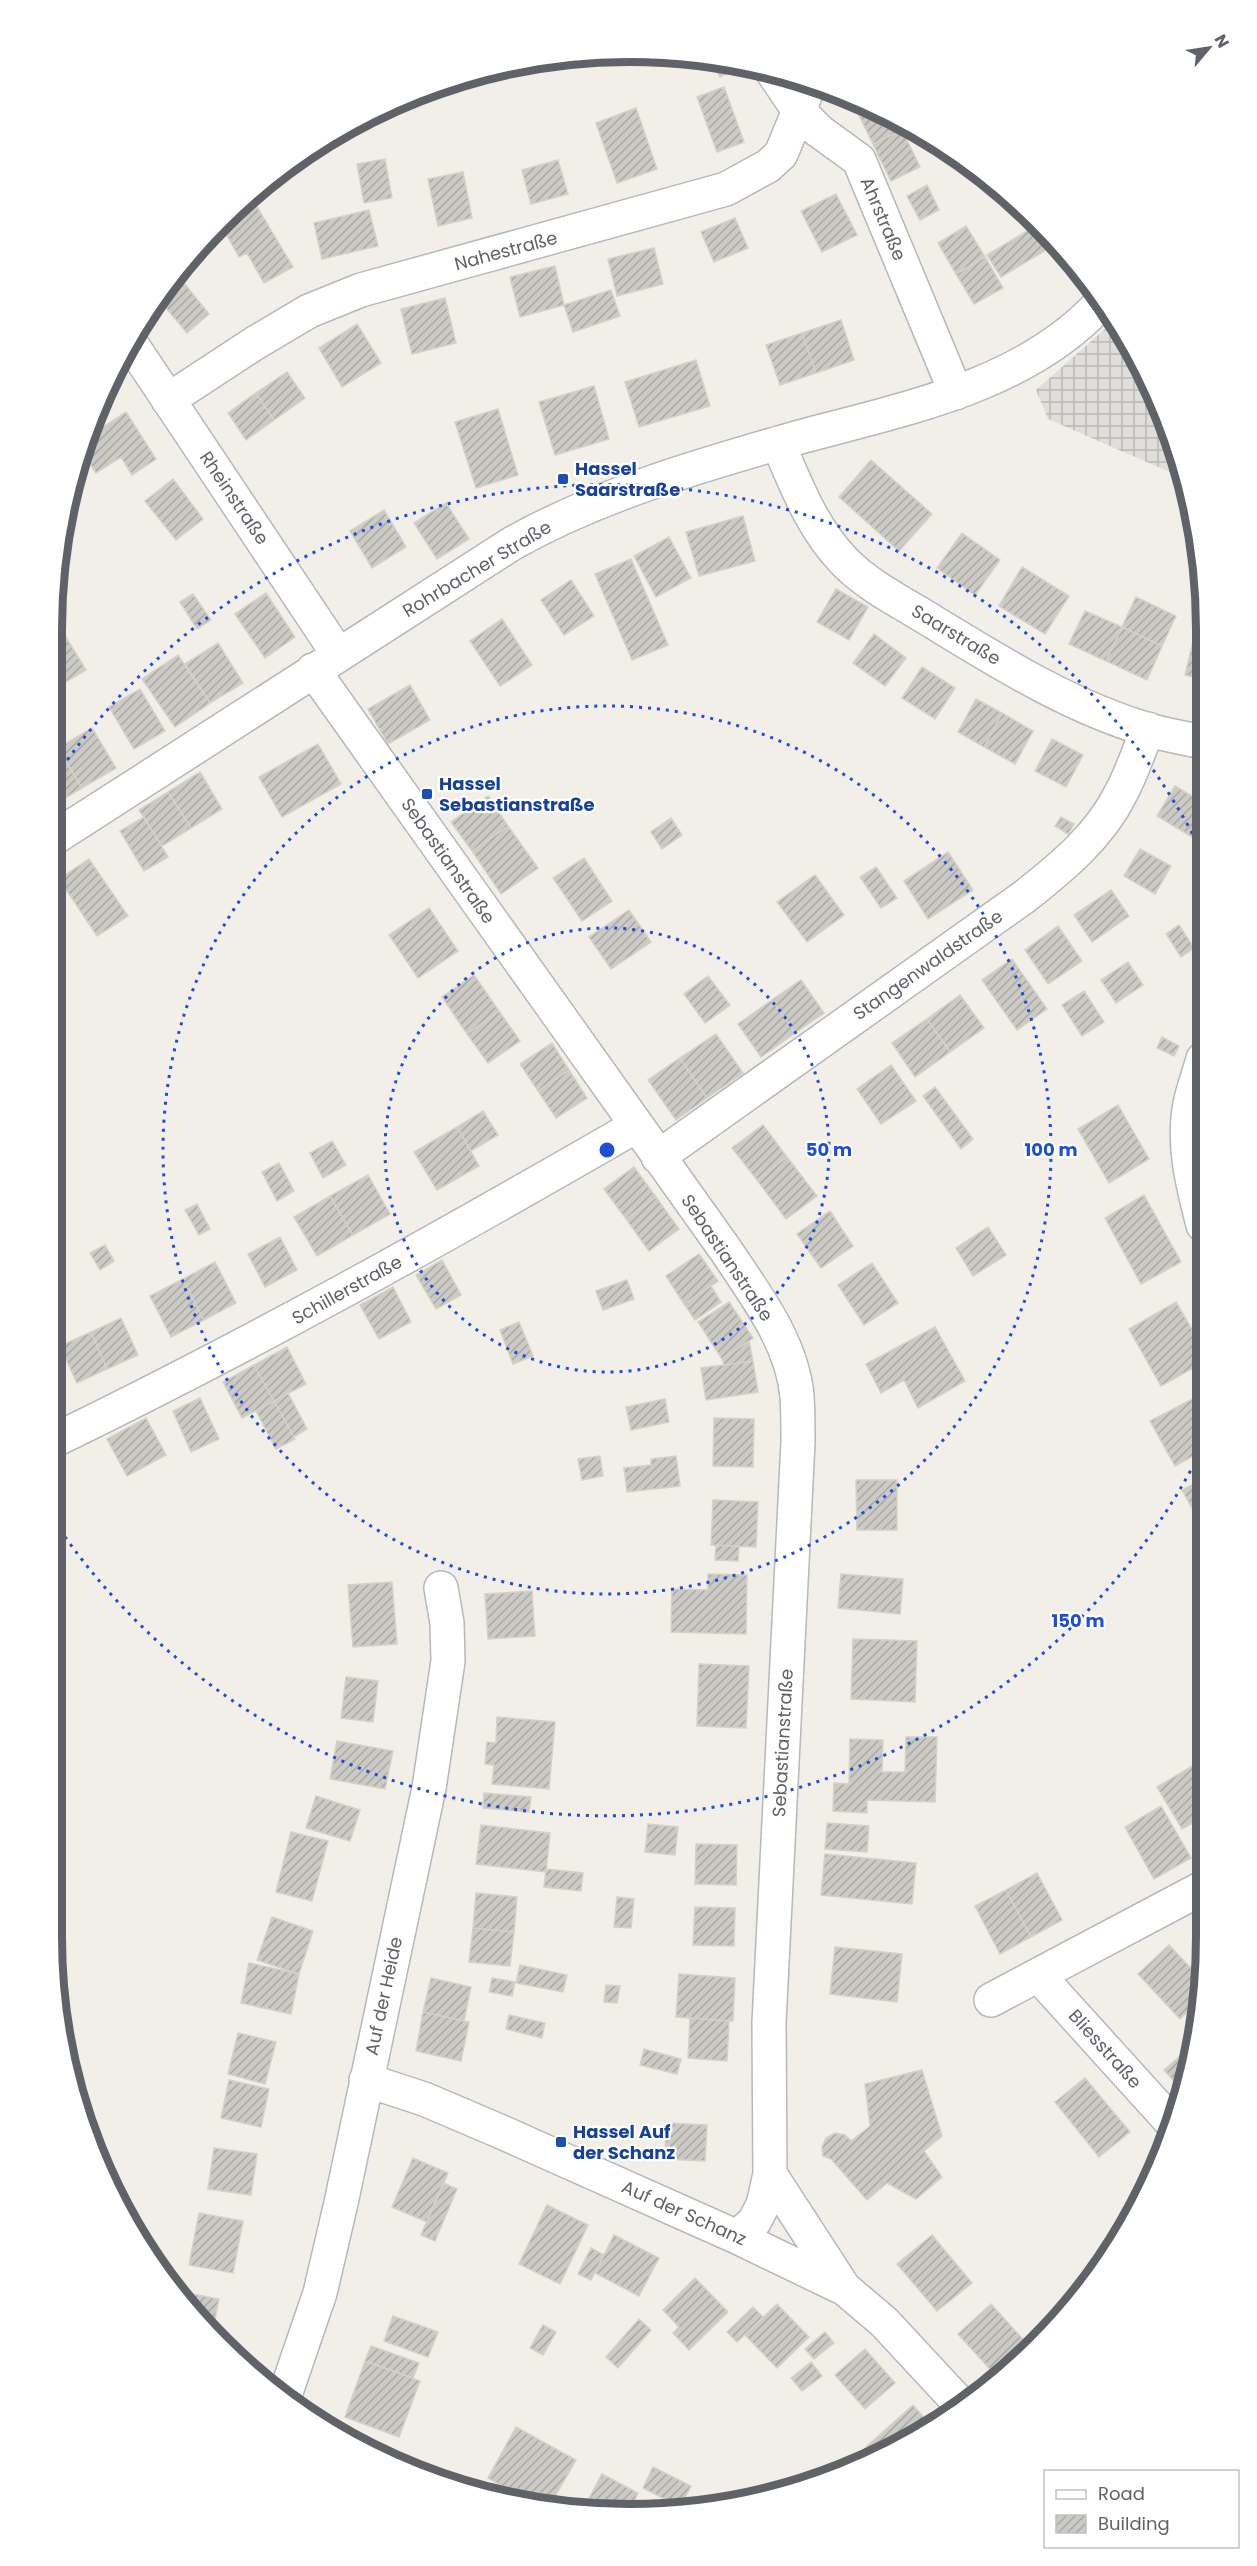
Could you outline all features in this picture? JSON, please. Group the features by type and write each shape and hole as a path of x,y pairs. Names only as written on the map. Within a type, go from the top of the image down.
{"street":[{"name":"Ahrstraße","path":"791,86 806,98 819,130 859,160 956,393"},
{"name":"Nahestraße","path":"168,400 309,311 362,290 726,189 768,166 782,154 806,98"},
{"name":"Rohrbacher Straße","path":"62,833 513,543 543,527 582,509 658,480 778,443 956,393 1029,358 1060,338 1096,307"},
{"name":"Rheinstraße","path":"135,349 168,400 326,662"},
{"name":"Saarstraße","path":"778,443 802,499 821,533 845,562 873,584 995,659 1069,698 1148,729 1196,741"},
{"name":"Sebastianstraße","path":"326,662 636,1126 763,1306 787,1354 797,1394 798,1442 769,2023 770,2174 763,2205 754,2222 737,2237"},
{"name":"Stangenwaldstraße","path":"658,1157 1014,904 1062,867 1095,832 1121,795 1148,729"},
{"path":"1196,1084 1190,1105 1187,1141 1196,1196"},
{"name":"Schillerstraße","path":"62,1436 300,1316 470,1222 636,1126"},
{"name":"Auf der Heide","path":"287,2390 320,2293 429,1788 448,1661 447,1623 441,1588"},
{"path":"991,2000 1196,1891"},
{"name":"Bliesstraße","path":"1038,1975 1166,2116"},
{"name":"Auf der Schanz","path":"366,2080 424,2099 737,2237 845,2289 884,2322 956,2400"},
{"path":"770,2174 845,2289"}],"shaded area":[{"path":"1108,326 1137,378 1165,446 1173,474 1048,419 1036,390"}],"building":[{"path":"715,68 731,71 720,77"},
{"path":"724,87 744,142 717,152 697,97"},
{"path":"636,108 657,169 617,183 596,123"},
{"path":"856,110 900,131 873,144"},
{"path":"900,131 903,132 920,167 891,181 873,144"},
{"path":"385,159 392,198 364,203 357,164"},
{"path":"558,160 568,194 531,204 522,170"},
{"path":"463,172 472,218 438,226 428,179"},
{"path":"927,185 939,210 920,220 907,196"},
{"path":"836,194 857,235 822,252 801,211"},
{"path":"254,203 293,267 264,283 247,253 239,257 225,231"},
{"path":"369,210 378,246 322,259 314,223"},
{"path":"735,218 748,248 714,262 701,232"},
{"path":"966,226 985,257 956,274 938,243"},
{"path":"1030,229 1046,250 1001,277 987,255"},
{"path":"654,248 663,284 617,296 608,259"},
{"path":"985,257 1003,288 974,304 956,274"},
{"path":"555,266 564,305 520,317 510,277"},
{"path":"184,283 209,314 187,333 163,305 171,293"},
{"path":"611,290 620,316 573,332 564,305"},
{"path":"445,298 456,343 412,354 401,309"},
{"path":"841,320 854,360 816,373 802,333"},
{"path":"357,324 381,363 342,387 319,348"},
{"path":"802,333 816,373 780,385 766,345"},
{"path":"696,360 710,406 639,427 625,382"},
{"path":"287,372 305,398 274,420 256,393"},
{"path":"594,386 609,439 555,455 539,402"},
{"path":"256,393 274,420 246,440 228,413"},
{"path":"498,409 518,475 476,488 455,422"},
{"path":"126,412 156,459 132,475 121,457 96,473 88,460 98,430"},
{"path":"871,460 932,514 899,551 839,497"},
{"path":"173,479 203,519 176,540 145,501"},
{"path":"446,503 469,539 437,559 414,523"},
{"path":"384,510 406,547 372,568 350,531"},
{"path":"743,516 755,561 699,576 686,532"},
{"path":"962,533 1000,560 975,595 937,568"},
{"path":"669,537 691,578 656,597 634,556"},
{"path":"631,559 668,645 632,660 595,574"},
{"path":"1022,567 1069,596 1045,634 999,606"},
{"path":"571,580 594,616 564,635 541,600"},
{"path":"836,589 868,607 849,640 817,622"},
{"path":"266,593 295,637 265,658 235,614"},
{"path":"193,594 211,620 197,629 180,602"},
{"path":"1136,597 1176,616 1162,646 1122,627"},
{"path":"1085,611 1122,627 1106,661 1069,644"},
{"path":"502,619 532,665 500,686 470,641"},
{"path":"1122,627 1162,646 1147,680 1106,661"},
{"path":"64,634 86,670 62,684 62,635"},
{"path":"874,634 906,658 885,686 853,663"},
{"path":"1194,638 1196,639 1196,678 1185,675"},
{"path":"218,643 243,683 210,703 185,664"},
{"path":"178,655 210,703 175,727 142,679"},
{"path":"922,667 955,688 935,719 902,698"},
{"path":"410,685 430,720 388,744 368,709"},
{"path":"140,689 165,731 134,749 109,707"},
{"path":"976,699 1002,713 984,747 958,732"},
{"path":"1002,713 1033,731 1015,764 984,747"},
{"path":"92,728 116,768 82,788 62,755 62,746"},
{"path":"1052,739 1083,755 1066,787 1035,771"},
{"path":"318,744 341,784 282,817 259,777"},
{"path":"62,755 82,788 62,800"},
{"path":"200,772 222,809 191,828 168,792"},
{"path":"1175,786 1196,798 1196,839 1157,816"},
{"path":"168,792 191,828 162,846 139,810"},
{"path":"488,796 508,826 472,851 451,822"},
{"path":"144,817 168,857 144,871 120,831"},
{"path":"1061,817 1074,824 1068,834 1055,826"},
{"path":"671,818 682,835 662,849 651,832"},
{"path":"508,826 538,868 501,894 472,851"},
{"path":"1140,849 1171,866 1155,894 1124,876"},
{"path":"948,852 973,890 928,919 904,881"},
{"path":"584,858 612,901 582,921 553,878"},
{"path":"89,859 128,916 97,936 62,884 62,877"},
{"path":"876,867 897,898 881,908 860,877"},
{"path":"815,875 844,915 807,942 777,902"},
{"path":"1111,890 1129,916 1092,942 1074,915"},
{"path":"429,908 458,951 418,978 389,935"},
{"path":"629,910 651,942 611,969 589,937"},
{"path":"1179,925 1194,948 1181,957 1166,934"},
{"path":"1058,926 1082,961 1048,984 1025,950"},
{"path":"1012,959 1047,1009 1017,1030 982,980"},
{"path":"1128,962 1143,985 1116,1003 1101,980"},
{"path":"474,975 499,1011 467,1034 442,997"},
{"path":"708,976 730,1005 705,1023 684,994"},
{"path":"801,980 824,1013 795,1033 772,1000"},
{"path":"1084,991 1104,1022 1082,1036 1062,1005"},
{"path":"960,995 984,1028 950,1052 927,1019"},
{"path":"772,1000 795,1033 761,1057 738,1024"},
{"path":"499,1011 520,1041 488,1063 467,1034"},
{"path":"927,1019 950,1052 915,1077 892,1043"},
{"path":"716,1034 743,1073 707,1098 680,1058"},
{"path":"1162,1037 1179,1046 1174,1056 1157,1048"},
{"path":"552,1043 569,1070 538,1091 520,1064"},
{"path":"680,1058 707,1098 676,1120 648,1080"},
{"path":"891,1065 916,1101 881,1124 857,1089"},
{"path":"569,1070 587,1098 556,1118 538,1091"},
{"path":"935,1087 973,1139 961,1149 923,1096"},
{"path":"1118,1105 1149,1159 1109,1183 1078,1129"},
{"path":"483,1111 498,1135 471,1151 457,1127"},
{"path":"763,1125 787,1157 757,1180 732,1148"},
{"path":"457,1127 479,1166 437,1190 414,1152"},
{"path":"332,1141 346,1165 323,1178 310,1153"},
{"path":"787,1157 817,1196 786,1219 757,1180"},
{"path":"279,1163 294,1191 277,1201 262,1172"},
{"path":"634,1167 656,1197 626,1219 604,1189"},
{"path":"368,1175 390,1214 353,1235 330,1196"},
{"path":"1144,1195 1181,1262 1141,1284 1105,1218"},
{"path":"330,1196 353,1235 317,1256 294,1217"},
{"path":"656,1197 679,1229 649,1251 626,1219"},
{"path":"197,1204 210,1229 199,1235 185,1210"},
{"path":"830,1211 853,1246 821,1268 797,1234"},
{"path":"988,1227 1006,1255 973,1276 956,1248"},
{"path":"280,1237 297,1270 265,1287 248,1254"},
{"path":"105,1245 114,1261 100,1270 90,1253"},
{"path":"699,1254 718,1281 684,1304 666,1276"},
{"path":"442,1260 461,1295 436,1309 416,1275"},
{"path":"215,1262 236,1303 204,1320 183,1279"},
{"path":"872,1263 898,1303 864,1325 838,1285"},
{"path":"183,1279 204,1320 171,1337 150,1296"},
{"path":"627,1280 634,1299 603,1310 596,1291"},
{"path":"711,1286 721,1302 695,1320 684,1304"},
{"path":"393,1287 411,1322 379,1339 360,1305"},
{"path":"729,1302 753,1338 722,1359 698,1322"},
{"path":"1176,1302 1196,1336 1196,1366 1161,1386 1129,1329"},
{"path":"121,1318 138,1355 107,1369 91,1332"},
{"path":"519,1322 533,1356 513,1364 500,1330"},
{"path":"935,1327 965,1381 918,1408 904,1380 881,1393 866,1364"},
{"path":"91,1332 107,1369 77,1383 62,1350 62,1345"},
{"path":"749,1341 753,1361 724,1365 722,1359"},
{"path":"287,1347 306,1384 274,1401 254,1365"},
{"path":"753,1361 758,1392 706,1400 701,1368"},
{"path":"254,1365 274,1401 242,1418 223,1382"},
{"path":"288,1393 307,1429 294,1437 274,1401"},
{"path":"1196,1397 1196,1454 1175,1466 1150,1421"},
{"path":"200,1398 219,1439 191,1452 173,1411"},
{"path":"665,1399 669,1422 631,1430 626,1407"},
{"path":"274,1401 295,1439 276,1449 256,1411"},
{"path":"146,1418 166,1455 127,1476 107,1439"},
{"path":"714,1418 754,1419 753,1467 713,1466"},
{"path":"600,1456 603,1476 582,1480 578,1459"},
{"path":"676,1456 680,1486 627,1492 624,1468 651,1465 651,1459"},
{"path":"856,1480 897,1480 897,1530 857,1530"},
{"path":"1196,1483 1196,1515 1182,1490"},
{"path":"713,1500 758,1502 756,1547 711,1545"},
{"path":"716,1545 739,1546 738,1561 715,1560"},
{"path":"708,1574 747,1575 746,1634 671,1632 672,1589 708,1590"},
{"path":"841,1574 903,1579 900,1614 838,1608"},
{"path":"392,1582 397,1644 353,1647 348,1585"},
{"path":"532,1591 535,1636 488,1639 485,1594"},
{"path":"853,1639 917,1641 915,1702 851,1699"},
{"path":"699,1664 749,1666 746,1728 697,1726"},
{"path":"346,1677 378,1681 373,1722 341,1718"},
{"path":"497,1717 555,1722 549,1789 492,1784 494,1765 485,1764 487,1742 496,1743"},
{"path":"906,1737 937,1737 935,1802 867,1800 867,1813 833,1811 834,1783 849,1784 850,1739 883,1740 882,1772 905,1772"},
{"path":"337,1741 393,1751 385,1789 330,1779"},
{"path":"1196,1764 1196,1821 1182,1829 1157,1787"},
{"path":"484,1793 531,1797 529,1812 483,1808"},
{"path":"316,1796 360,1810 350,1841 306,1828"},
{"path":"1161,1806 1191,1858 1154,1879 1125,1827"},
{"path":"827,1823 869,1826 867,1852 825,1849"},
{"path":"648,1824 678,1827 675,1855 645,1852"},
{"path":"481,1825 550,1833 546,1872 476,1864"},
{"path":"291,1832 328,1841 312,1901 276,1892"},
{"path":"696,1844 737,1845 736,1885 695,1884"},
{"path":"825,1854 916,1863 912,1904 821,1895"},
{"path":"546,1869 583,1873 581,1891 544,1887"},
{"path":"1037,1873 1062,1920 1031,1937 1006,1890"},
{"path":"1006,1890 1031,1937 1000,1954 975,1906"},
{"path":"476,1893 517,1897 514,1932 473,1928"},
{"path":"617,1897 634,1899 631,1928 614,1927"},
{"path":"695,1907 735,1908 734,1946 693,1945"},
{"path":"272,1917 313,1931 299,1974 257,1960"},
{"path":"473,1928 514,1932 510,1966 469,1962"},
{"path":"1169,1945 1194,1972 1191,2008 1180,2019 1138,1974"},
{"path":"835,1947 902,1954 897,2002 830,1994"},
{"path":"249,1963 299,1974 291,2014 241,2003"},
{"path":"520,1965 567,1975 563,1992 516,1983"},
{"path":"679,1974 735,1978 733,2021 676,2017"},
{"path":"431,1978 471,1987 464,2021 423,2012"},
{"path":"492,1978 515,1982 512,1996 489,1992"},
{"path":"606,1985 620,1986 617,2003 604,2002"},
{"path":"423,2012 469,2022 461,2061 416,2051"},
{"path":"509,2015 545,2023 542,2038 506,2029"},
{"path":"690,2018 729,2021 727,2061 688,2058"},
{"path":"238,2033 276,2042 265,2084 228,2074"},
{"path":"644,2049 681,2059 677,2074 640,2065"},
{"path":"1184,2053 1176,2083 1164,2070"},
{"path":"922,2070 942,2136 924,2151 942,2177 916,2199 887,2183 867,2200 831,2159 823,2156 822,2147 826,2138 835,2133 845,2135 851,2141 870,2126 865,2084"},
{"path":"1085,2078 1130,2132 1099,2157 1055,2102"},
{"path":"229,2080 269,2089 261,2127 221,2118"},
{"path":"666,2123 707,2125 705,2161 665,2159"},
{"path":"214,2148 257,2154 251,2195 208,2189"},
{"path":"413,2158 448,2173 427,2222 392,2207"},
{"path":"443,2183 457,2189 435,2241 421,2235"},
{"path":"547,2205 588,2225 560,2284 519,2264"},
{"path":"199,2213 243,2221 233,2273 189,2265"},
{"path":"614,2235 659,2258 639,2296 595,2273"},
{"path":"932,2235 972,2283 937,2311 897,2264"},
{"path":"591,2248 604,2255 591,2280 578,2274"},
{"path":"695,2278 728,2312 689,2350 673,2333 679,2327 663,2310"},
{"path":"187,2293 219,2299 214,2324"},
{"path":"777,2304 809,2337 777,2368 745,2335"},
{"path":"991,2304 1025,2342 992,2372 958,2334"},
{"path":"753,2307 763,2317 737,2342 727,2332"},
{"path":"393,2316 438,2332 428,2357 384,2341"},
{"path":"639,2319 651,2330 618,2368 606,2357"},
{"path":"543,2325 556,2332 543,2355 530,2348"},
{"path":"825,2332 834,2343 814,2359 805,2349"},
{"path":"371,2346 419,2363 413,2378 365,2361"},
{"path":"865,2349 895,2383 865,2409 835,2375"},
{"path":"365,2361 420,2381 399,2437 345,2417"},
{"path":"811,2362 822,2376 802,2391 791,2378"},
{"path":"913,2405 926,2420 879,2446 869,2450 866,2447"},
{"path":"516,2427 576,2460 553,2500 515,2493 488,2478"},
{"path":"653,2467 691,2486 683,2502 671,2503 643,2488"},
{"path":"602,2474 638,2493 633,2504 587,2503"}],"place":[{"name":"Hassel Saarstraße","path":"563,479"},
{"name":"Hassel Sebastianstraße","path":"427,794"},
{"name":"Hassel Auf der Schanz","path":"561,2142"}]}
